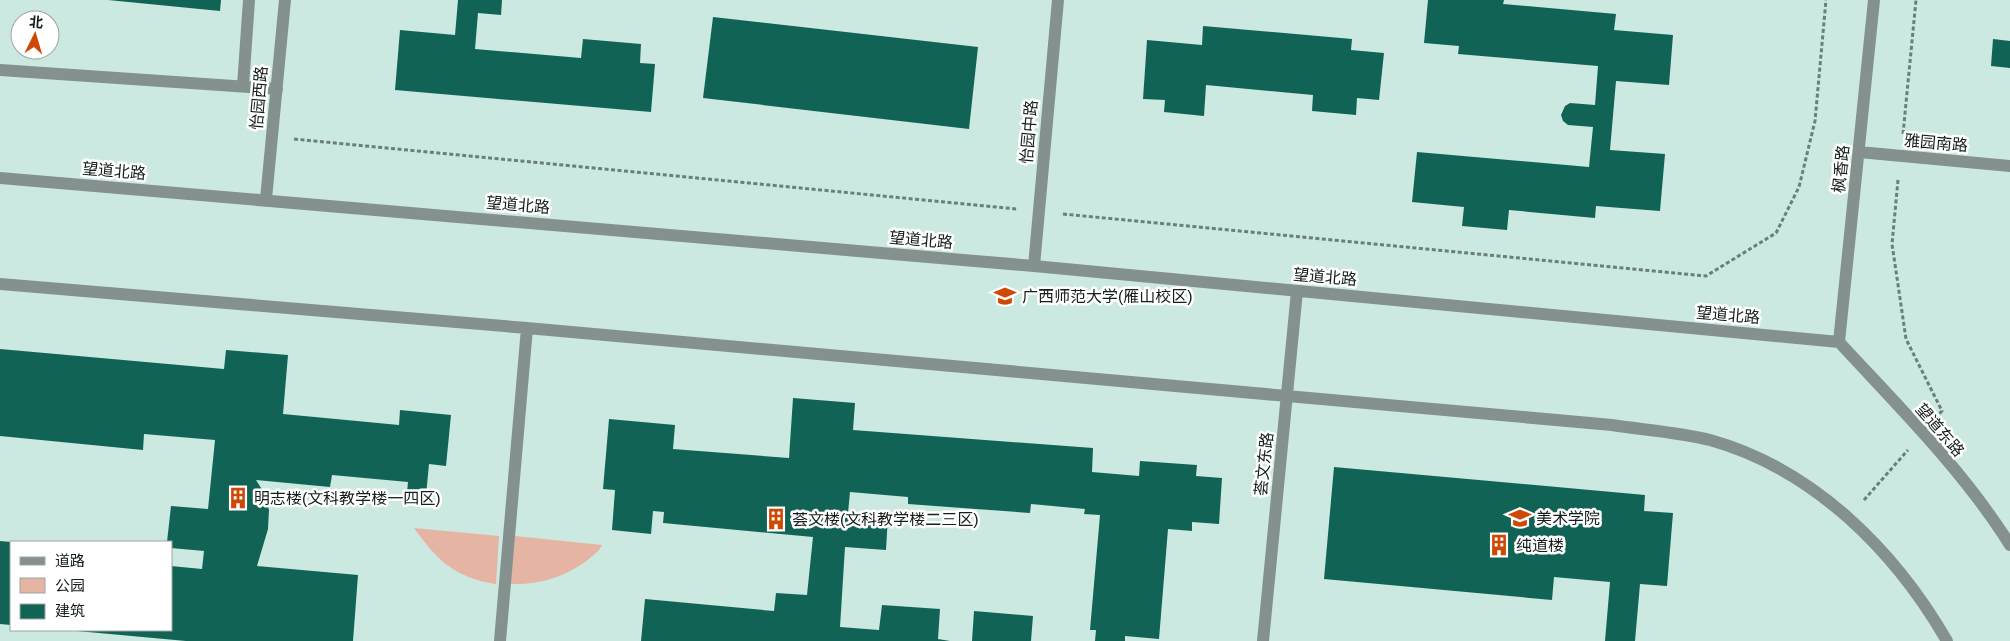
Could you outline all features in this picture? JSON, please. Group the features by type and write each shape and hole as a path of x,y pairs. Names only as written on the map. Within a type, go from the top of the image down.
{"street":[{"path":"243,86 249,0"},
{"name":"怡园西路","path":"266,199 285,0"},
{"name":"怡园中路","path":"1034,266 1058,0"},
{"name":"枫香路","path":"1839,342 1874,0"},
{"path":"0,70 277,89"},
{"name":"雅园南路","path":"1859,152 2010,166"},
{"name":"望道北路","path":"0,178 266,199 1034,266 1839,342"},
{"path":"0,284 527,328 1612,425 1709,440 1752,456 1796,479 1850,517 1926,603 1947,641"},
{"name":"荟文东路","path":"1262,641 1297,291"},
{"path":"500,641 527,328"},
{"name":"望道东路","path":"1839,342 1923,433 1976,496 2008,538"}],"path":[{"path":"272,137 1706,276 1776,233 1799,187 1814,121 1826,0"},
{"path":"1850,517 1942,411 1906,339 1892,244 1916,0"}],"green space":[{"path":"414,528 499,536 496,584 469,577 448,566"},
{"path":"515,536 602,545 589,559 562,575 531,583 510,584"}],"building":[{"path":"108,0 221,0 220,11"},
{"path":"458,0 502,0 501,15 478,13 475,49 581,58 583,39 641,44 640,63 655,64 651,112 395,90 400,30 455,35"},
{"path":"1428,0 1504,0 1503,4 1616,14 1614,30 1673,35 1669,85 1616,81 1610,150 1665,154 1660,211 1596,206 1595,218 1509,210 1507,230 1462,226 1464,207 1412,202 1417,152 1589,167 1593,127 1568,125 1563,121 1561,115 1565,106 1570,103 1595,105 1598,66 1458,54 1459,46 1424,43"},
{"path":"713,17 978,47 969,129 703,98"},
{"path":"1203,26 1352,39 1351,50 1384,53 1379,100 1357,98 1356,115 1312,111 1313,95 1206,85 1204,116 1164,112 1165,100 1143,99 1147,40 1202,45"},
{"path":"1993,39 2010,41 2010,68 1991,66"},
{"name":"明志楼(文科教学楼一四区)","path":"0,349 224,369 226,350 288,355 283,414 399,425 400,410 451,415 446,466 429,464 425,506 406,504 408,482 332,475 330,487 256,480 263,491 269,510 268,529 257,566 358,575 353,641 186,641 77,631 172,631 172,566 202,569 204,551 172,548 172,541 167,541 171,506 208,509 215,440 144,434 143,450 0,436"},
{"name":"荟文楼(文科教学楼二三区)","path":"793,398 855,403 853,430 1093,448 1092,472 1139,476 1140,461 1197,465 1196,476 1222,478 1219,524 1192,522 1192,531 1168,529 1159,639 1125,636 1125,641 1095,641 1096,630 1090,630 1100,515 1084,514 1085,509 1031,504 1030,513 908,504 908,497 850,492 848,513 888,516 886,550 845,547 840,627 879,630 882,605 940,609 938,639 950,641 641,641 645,599 774,611 776,593 807,595 813,537 663,523 664,512 653,511 651,534 612,530 615,490 603,489 609,419 675,425 673,449 789,458"},
{"name":"纯道楼","path":"1334,467 1645,495 1644,511 1673,513 1667,586 1640,584 1635,641 1605,641 1610,582 1554,577 1552,600 1324,579"},
{"path":"0,541 10,542 10,625 0,624"},
{"path":"974,611 1033,616 1031,641 972,641"}],"place":[{"name":"广西师范大学(雁山校区)","path":"1005,296"},
{"name":"明志楼(文科教学楼一四区)","path":"238,498"},
{"name":"美术学院","path":"1520,518"},
{"name":"荟文楼(文科教学楼二三区)","path":"776,519"},
{"name":"纯道楼","path":"1499,545"}]}
